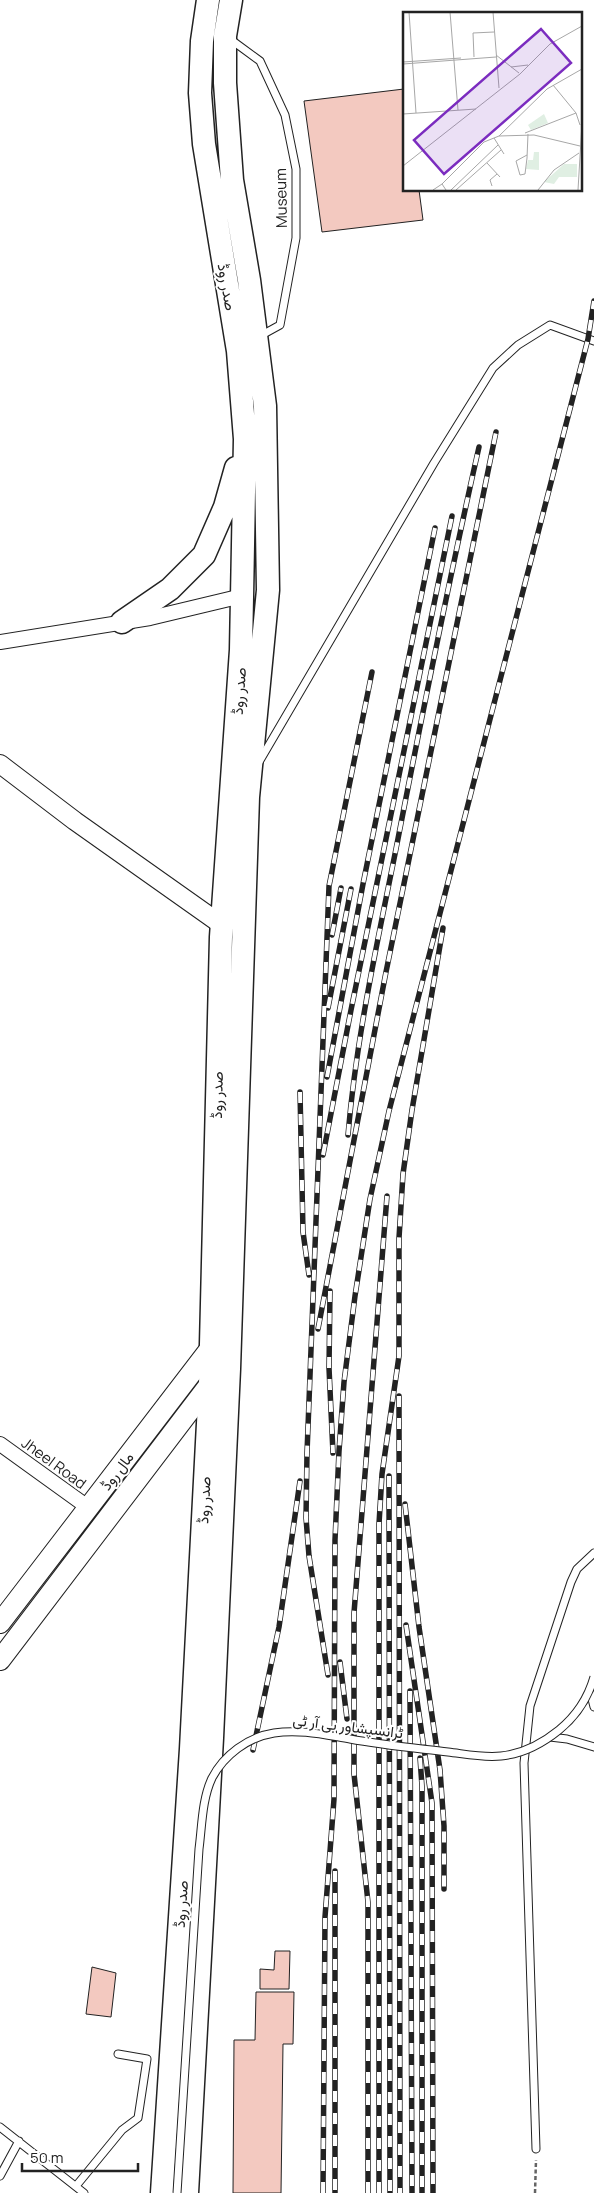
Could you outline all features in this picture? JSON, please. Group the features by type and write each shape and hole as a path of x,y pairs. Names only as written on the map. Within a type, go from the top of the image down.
{"main road":[{"name":"صدر روڈ","path":"187,2193 212,1738 220,1351 222,925 235,756 242,596 244,439 238,351 204,144 200,93 202,41 208,0"},
{"name":"صدر روڈ","path":"162,2193 192,1739 210,1384 230,1317 250,778 268,590 265,406 257,338 232,180 224,83 225,36 232,0"},
{"path":"122,622 170,589 204,555 225,507 244,439"},
{"name":"مال روڈ","path":"0,1623 89,1508 220,1351"},
{"name":"مال روڈ","path":"0,1660 210,1384"}],"street":[{"path":"0,642 150,618 242,596"},
{"path":"0,764 75,821 222,925"},
{"name":"Jheel Road","path":"0,1444 89,1508"}],"lane":[{"name":"Museum","path":"225,36 260,61 285,115 296,169 296,238 280,325 257,338"},
{"path":"250,778 434,463 493,368 518,345 550,325 594,341"},
{"path":"536,2149 524,1763 528,1716 571,1582 577,1569 594,1553"},
{"name":"ٹرانسپشاور بی آر ٹی","path":"177,2193 199,1849 207,1792 212,1778 220,1766 241,1745 275,1733 313,1733 360,1741 488,1756 518,1752 550,1737 572,1718 590,1690 594,1677"},
{"path":"590,1690 594,1707"},
{"path":"550,1737 594,1747"},
{"path":"76,2186 122,2130 138,2118 146,2059 118,2054"},
{"path":"0,2126 84,2193"},
{"path":"0,2176 18,2141"}],"path":[{"path":"535,2193 536,2149"}],"building":[{"path":"403,89 403,191 419,191 423,220 322,232 304,101"},
{"path":"275,1951 290,1951 289,1989 260,1989 260,1969 274,1970"},
{"path":"92,1967 116,1973 111,2017 86,2014"},
{"path":"256,1992 294,1992 293,2044 283,2044 281,2193 233,2193 234,2040 255,2040"}],"railway":[{"path":"323,2193 325,1917 334,1799 335,1540 344,1382 355,1296 370,1199 389,1111 588,339 594,301"},
{"path":"318,1329 386,972 496,432"},
{"path":"348,1135 356,1063 375,956 436,648 479,447"},
{"path":"323,1155 452,516"},
{"path":"327,1077 363,884 435,528"},
{"path":"328,1675 309,1556 306,1518 329,886 372,672"},
{"path":"332,935 341,888"},
{"path":"328,1008 351,889"},
{"path":"379,2193 379,1524 382,1474 399,1356 399,1238 403,1174 443,928"},
{"path":"300,1092 303,1232 309,1275"},
{"path":"368,2193 368,1902 354,1774 354,1613 387,1196"},
{"path":"330,1291 329,1368 333,1453"},
{"path":"399,1396 400,2193"},
{"path":"389,1476 390,2193"},
{"path":"253,1750 279,1627 300,1481"},
{"path":"405,1504 419,1627 440,1770 444,1826 444,1889"},
{"path":"406,1625 432,1803 433,2193"},
{"path":"340,1662 347,1719"},
{"path":"410,1691 412,2193"},
{"path":"420,1758 422,1786 422,2193"},
{"path":"335,1871 335,2193"}]}
